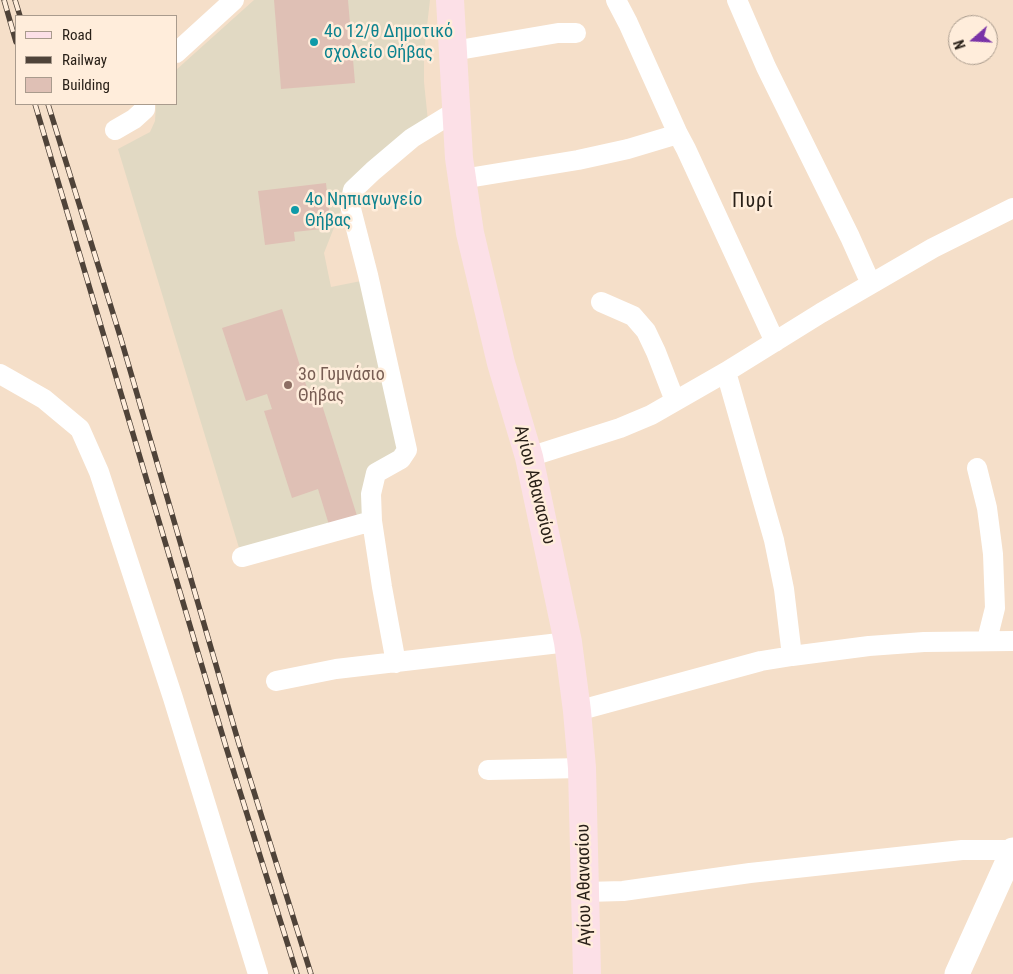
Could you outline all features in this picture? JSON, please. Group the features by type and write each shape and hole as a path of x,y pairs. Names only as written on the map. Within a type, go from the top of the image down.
{"main road":[{"name":"Αγίου Αθανασίου","path":"450,0 456,111 462,179 470,233 501,363 529,457 568,642 582,768 587,974"}],"street":[{"path":"178,51 234,0"},
{"path":"616,0 628,22 775,342"},
{"path":"737,0 766,67 850,237 871,284"},
{"path":"453,51 550,34 576,33"},
{"path":"115,130 134,119 145,108 145,105"},
{"path":"396,663 372,521 372,494 376,473 401,459 407,450 368,275 350,205 352,190 373,171 412,138 456,111"},
{"path":"462,179 578,160 628,149 678,134"},
{"path":"529,457 620,428 675,402 933,248 1013,208"},
{"path":"601,302 633,316 646,331 675,402"},
{"path":"726,372 774,540 784,589 792,656"},
{"path":"0,374 44,399 80,429 95,463 170,689 258,974"},
{"path":"977,468 987,508 993,554 995,608 987,640"},
{"path":"242,557 372,521"},
{"path":"577,711 762,661 792,656 869,646 987,640 1013,641"},
{"path":"276,682 336,669 568,642"},
{"path":"488,770 582,768"},
{"path":"586,892 623,891 750,873 962,850 1012,857 957,974"}],"shaded area":[{"path":"254,0 430,0 424,52 424,82 429,131 348,192 324,253 331,287 366,280 404,469 371,477 377,528 243,561 118,149 150,132 155,121 156,105 178,105 178,68"}],"building":[{"name":"4ο 12/θ Δημοτικό σχολείο Θήβας","path":"274,0 348,0 355,83 281,89"},
{"name":"4ο Νηπιαγωγείο Θήβας","path":"326,183 331,228 294,232 295,241 265,245 258,191"},
{"path":"282,309 308,391 317,389 358,519 330,528 318,489 292,498 264,411 272,409 267,394 246,401 222,328"}],"railway":[{"path":"4,0 15,38"},
{"path":"15,0 20,15"},
{"path":"35,105 226,747 297,974"},
{"path":"48,105 121,339 239,744 311,974"}],"place":[{"name":"4ο 12/θ Δημοτικό σχολείο Θήβας","path":"314,42"},
{"name":"4ο Νηπιαγωγείο Θήβας","path":"295,210"},
{"name":"3ο Γυμνάσιο Θήβας","path":"288,385"}],"district":[{"name":"Πυρί","path":"753,202"}]}
